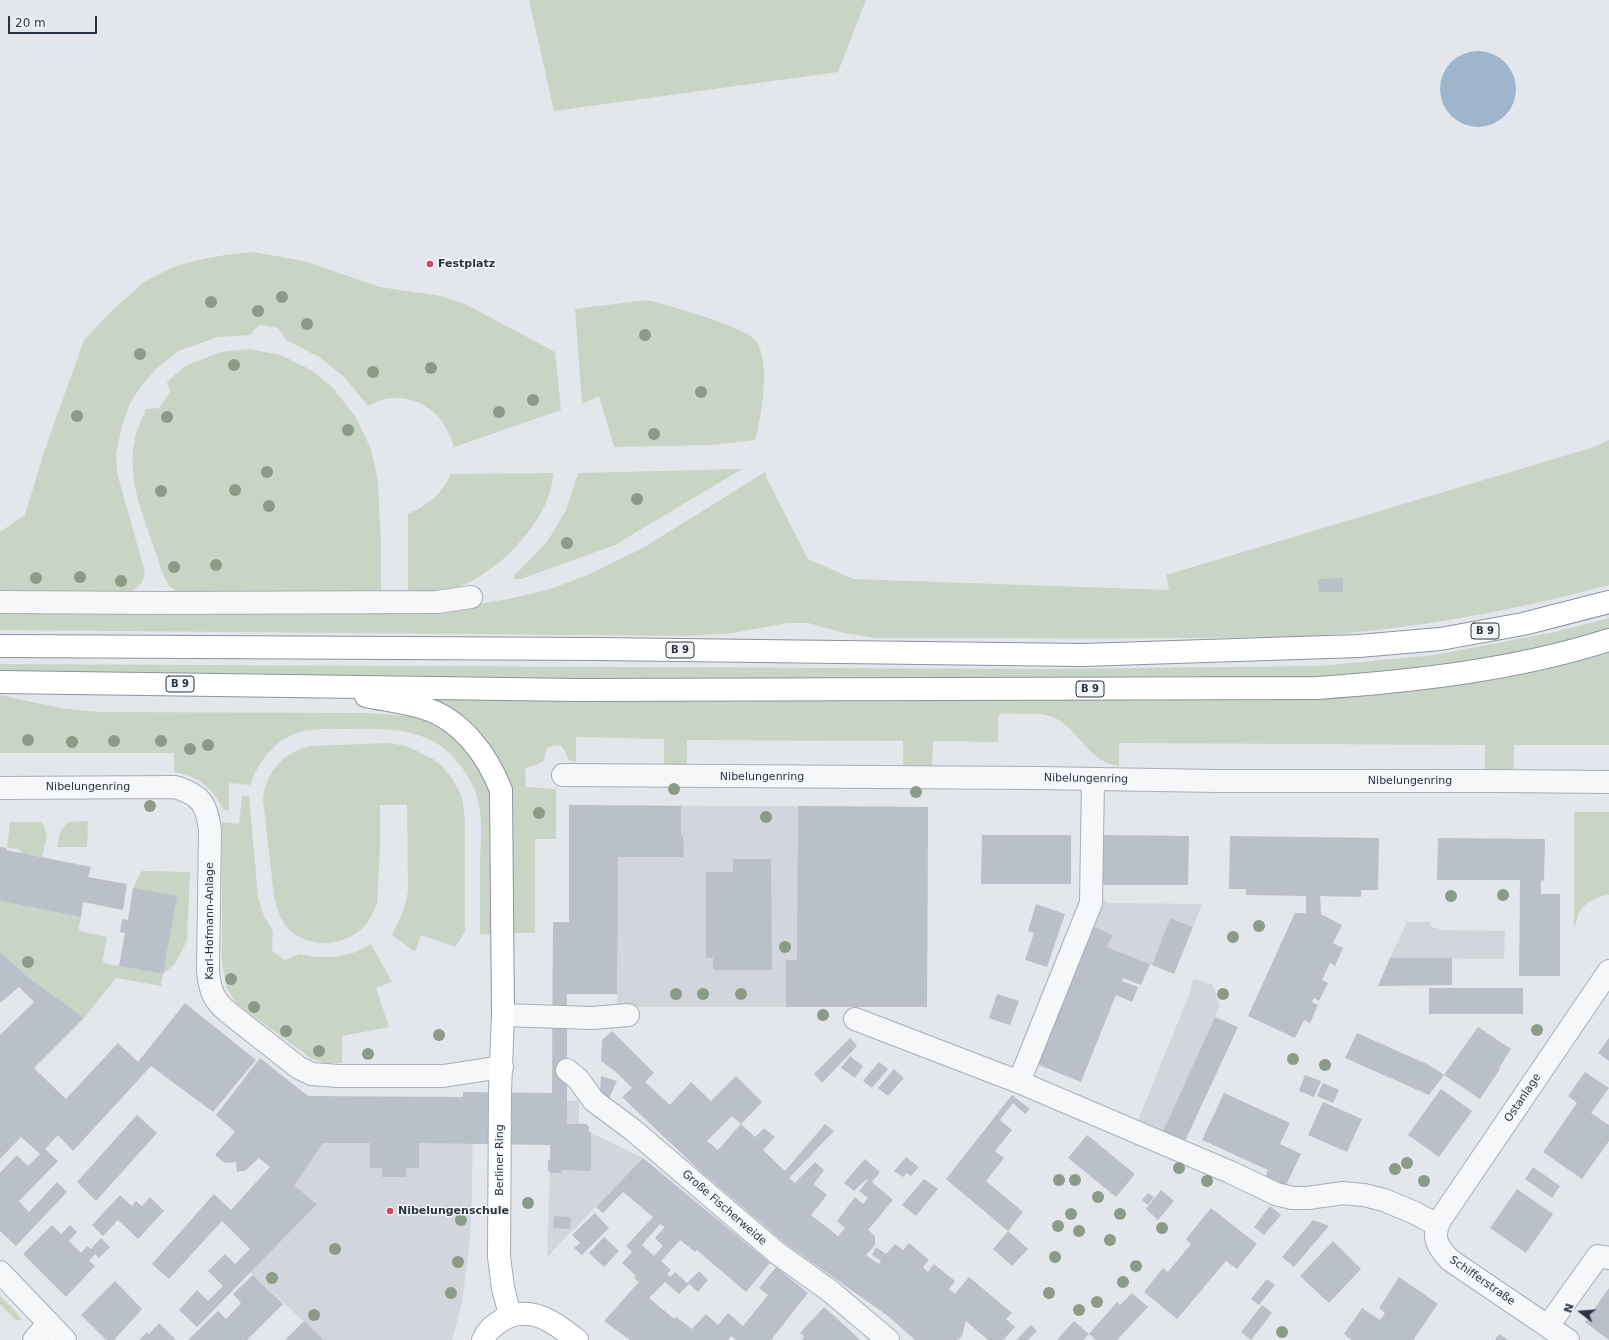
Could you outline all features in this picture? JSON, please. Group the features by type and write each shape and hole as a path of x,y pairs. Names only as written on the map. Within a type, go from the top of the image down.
{"main road":[{"name":"B 9","path":"0,646 589,649 1083,655 1359,646 1440,639 1523,624 1609,602"},
{"name":"B 9","path":"0,682 577,690 1317,688 1390,683 1471,671 1568,651 1609,640"},
{"name":"Berliner Ring","path":"314,686 424,708 458,727 477,746 493,771 501,790 503,1015 499,1257 503,1288 510,1315"},
{"path":"483,1340 490,1328 510,1315 520,1313 543,1317 577,1340"}],"street":[{"path":"0,602 430,602 471,597"},
{"name":"Nibelungenring","path":"563,775 1093,780 1609,782"},
{"path":"1019,1082 1091,903 1093,780"},
{"name":"Nibelungenring","path":"0,788 175,787"},
{"name":"Karl-Hofmann-Anlage","path":"175,787 193,793 203,803 208,816 210,831 208,971 214,998 219,1005 299,1068 312,1074 339,1076 442,1076 502,1067"},
{"name":"Ostanlage","path":"1437,1225 1609,971"},
{"path":"503,1015 592,1018 628,1015"},
{"path":"855,1019 1019,1082 1230,1172 1276,1194 1292,1198 1308,1198 1343,1192 1377,1198 1415,1212 1437,1225"},
{"name":"Große Fischerweide","path":"567,1070 578,1079 594,1101 650,1144 778,1253 830,1291 888,1340"},
{"name":"Schifferstraße","path":"1437,1225 1436,1236 1438,1245 1450,1260 1568,1340"},
{"path":"1548,1326 1598,1256 1609,1258"},
{"path":"0,1272 65,1340"},
{"path":"34,1340 49,1323"}],"shaded area":[{"path":"569,805 928,807 927,1007 617,1007 617,994 567,994 567,1101 579,1101 579,1123 586,1124 589,1127 589,1132 643,1158 547,1257 550,1172 548,1171 548,1161 550,1159 552,1093 553,922 569,922"},
{"path":"1101,897 1108,903 1202,904 1193,927 1170,918 1152,965 1107,947 1113,935 1090,925"},
{"path":"1407,922 1430,922 1432,927 1442,930 1505,931 1504,959 1390,958"},
{"path":"1193,979 1212,984 1220,1006 1163,1131 1138,1120 1190,993"},
{"name":"Nibelungenschule","path":"463,1092 473,1092 472,1196 470,1240 462,1303 452,1340 324,1340 250,1272 294,1186 323,1143 463,1097"}],"green space":[{"path":"529,0 866,0 838,72 554,111"},
{"path":"253,252 304,261 380,287 441,296 465,304 555,352 561,410 454,447 444,425 429,409 420,403 409,399 398,398 378,401 368,406 344,377 319,357 286,340 278,328 259,325 250,335 218,337 178,351 156,369 142,385 130,403 122,426 116,453 117,473 145,572 144,579 141,584 131,592 0,595 0,532 25,515 44,452 84,340 114,309 144,282 173,267 198,260"},
{"path":"646,300 687,311 722,323 738,329 756,341 761,350 763,362 764,389 755,440 711,445 614,447 599,396 582,404 575,309"},
{"path":"249,349 281,355 311,370 333,388 355,416 371,449 378,480 381,545 381,594 178,592 169,586 163,574 136,493 132,460 137,430 146,409 159,408 170,392 167,382 185,366 221,352"},
{"path":"1609,440 1609,585 1503,610 1396,628 1308,636 1260,638 875,638 844,633 808,623 788,623 732,633 689,636 0,630 0,609 455,608 508,599 551,589 587,575 643,548 765,472 767,479 808,559 853,579 1169,590 1166,575 1594,447"},
{"path":"742,469 615,545 521,579 515,579 514,576 547,542 566,510 578,473"},
{"path":"554,473 546,503 538,518 528,533 503,559 474,580 458,587 437,594 408,595 408,514 422,507 434,498 451,474"},
{"path":"1609,618 1609,630 1557,645 1436,668 1320,679 708,680 0,675 0,664 1046,669 1319,666 1434,655 1555,632"},
{"path":"1609,651 1609,745 1514,745 1514,768 1509,772 1489,772 1485,768 1485,745 1119,743 1119,766 1109,764 1100,759 1062,722 1053,717 1039,714 1000,714 998,718 998,742 933,741 932,764 929,768 907,768 903,765 903,741 687,740 687,763 684,767 669,767 664,763 664,739 576,737 576,762 569,760 564,749 557,745 547,748 544,759 541,763 525,770 526,787 556,789 556,839 535,839 535,933 512,933 513,806 508,787 437,702 437,698 1293,699"},
{"path":"0,695 60,708 98,712 368,713 410,716 439,727 464,745 481,771 492,797 494,935 480,934 481,822 476,793 461,766 449,753 436,743 421,736 388,730 326,729 300,732 281,741 273,748 259,765 250,785 229,783 229,810 224,810 210,789 204,784 191,777 174,772 174,753 0,753"},
{"path":"388,743 407,746 433,759 442,766 453,780 462,797 465,820 465,932 455,947 421,935 415,952 392,935 403,912 408,892 407,805 380,805 380,848 377,904 369,920 358,932 340,941 330,943 310,941 301,938 285,925 277,907 274,896 263,799 268,780 272,772 285,758 301,749 311,746"},
{"path":"242,796 249,796 258,897 264,916 273,931 272,951 285,960 299,954 315,957 337,957 356,952 371,944 392,982 376,988 389,1027 342,1036 342,1063 326,1063 312,1059 237,1004 226,987 222,961 222,822 239,824"},
{"path":"1574,812 1609,812 1609,895 1596,898 1584,906 1579,913 1574,928"},
{"path":"88,821 87,847 57,847 60,832 68,822"},
{"path":"10,822 42,822 47,835 42,857 23,854 18,849 7,848"},
{"path":"142,871 190,872 187,941 175,964 163,974 133,888"},
{"path":"0,901 81,917 78,931 107,937 102,963 163,974 161,986 116,978 84,1018 28,977 0,952"},
{"path":"0,1296 17,1313 21,1320 16,1320 0,1304"}],"water":[{"path":"1478,51 1492,54 1505,62 1513,75 1516,89 1513,103 1505,116 1492,124 1478,127 1464,124 1451,116 1443,103 1440,89 1443,75 1451,62 1464,54"}],"building":[{"path":"1343,578 1343,592 1319,592 1318,579"},
{"path":"569,805 681,806 681,835 683,835 684,857 618,857 617,994 567,994 567,1124 586,1124 589,1127 589,1132 591,1132 591,1171 562,1170 561,1173 550,1173 550,1171 548,1171 548,1161 550,1159 550,1145 419,1143 419,1168 407,1168 406,1177 382,1177 382,1168 370,1168 370,1143 323,1143 294,1186 317,1204 197,1327 179,1310 197,1290 208,1301 223,1286 208,1271 225,1254 235,1264 250,1249 222,1221 169,1279 152,1264 214,1194 231,1210 270,1167 259,1158 246,1170 237,1172 236,1162 225,1163 215,1155 235,1132 216,1115 260,1058 308,1096 463,1097 463,1092 552,1093 553,922 569,922"},
{"path":"798,806 928,807 927,1007 786,1007 786,960 797,960"},
{"path":"982,835 1071,835 1071,884 981,884"},
{"path":"1100,835 1189,836 1188,885 1100,885"},
{"path":"1230,836 1379,838 1378,890 1361,890 1361,897 1320,896 1321,914 1342,925 1333,943 1343,948 1335,966 1330,963 1322,980 1328,983 1319,1001 1314,998 1312,1002 1318,1005 1310,1023 1304,1020 1295,1038 1248,1016 1295,913 1306,913 1306,896 1246,895 1246,889 1229,889"},
{"path":"1438,838 1545,839 1544,881 1541,880 1541,894 1560,894 1560,976 1519,976 1520,880 1437,880"},
{"path":"0,847 7,848 6,850 91,867 88,877 127,884 123,910 83,902 81,917 0,901"},
{"path":"733,859 771,859 772,970 713,970 713,958 706,958 706,872 733,872"},
{"path":"133,888 177,896 163,974 119,966 125,933 120,932 122,919 128,920"},
{"path":"1036,904 1065,914 1047,967 1025,960 1034,933 1028,931"},
{"path":"1170,918 1193,927 1174,974 1152,965"},
{"path":"1090,925 1113,935 1107,947 1150,964 1141,985 1123,978 1122,981 1138,987 1132,1002 1116,995 1081,1082 1034,1063"},
{"path":"0,952 28,977 84,1018 34,1068 66,1099 118,1043 138,1062 185,1003 256,1060 213,1112 151,1066 73,1151 58,1135 45,1149 58,1161 19,1201 29,1212 57,1182 67,1192 16,1246 0,1231 0,1173 17,1155 28,1166 40,1154 21,1137 0,1159 0,1035 34,1002 19,987 0,1003"},
{"path":"1390,958 1452,958 1452,985 1378,986"},
{"path":"1429,988 1523,988 1523,1014 1429,1014"},
{"path":"997,994 1019,1001 1010,1025 989,1018"},
{"path":"1215,1017 1238,1027 1185,1141 1163,1131"},
{"path":"1478,1027 1511,1049 1480,1099 1444,1075"},
{"path":"612,1031 654,1073 645,1082 670,1105 691,1082 711,1101 736,1076 762,1102 741,1124 755,1137 764,1128 775,1137 763,1150 785,1171 825,1124 834,1131 789,1178 795,1183 815,1162 824,1170 814,1184 827,1195 811,1215 838,1236 845,1228 837,1221 855,1197 863,1204 868,1198 859,1191 868,1180 867,1179 854,1191 844,1183 865,1159 880,1172 872,1182 893,1200 868,1230 875,1236 875,1245 866,1255 879,1264 881,1261 872,1255 876,1247 886,1254 895,1244 903,1250 909,1243 929,1260 923,1267 928,1272 934,1264 955,1281 949,1289 955,1294 969,1277 1012,1313 1006,1319 1015,1327 1003,1340 988,1340 966,1321 962,1336 958,1340 915,1340 888,1316 786,1244 699,1170 622,1097 632,1088 615,1071 601,1061 602,1040","holes":["732,1116 741,1124 718,1150 707,1141"]},
{"path":"1357,1033 1429,1065 1444,1075 1429,1095 1345,1058"},
{"path":"850,1038 857,1046 822,1083 814,1074"},
{"path":"1609,1038 1609,1061 1598,1053"},
{"path":"850,1056 863,1066 855,1078 841,1068"},
{"path":"879,1062 888,1069 872,1088 863,1081"},
{"path":"894,1069 904,1078 888,1096 878,1088"},
{"path":"1585,1072 1609,1088 1591,1113 1609,1125 1609,1141 1582,1179 1543,1152 1577,1103 1568,1096"},
{"path":"1305,1075 1321,1081 1314,1097 1299,1091"},
{"path":"601,1076 617,1081 609,1098 600,1092"},
{"path":"1323,1083 1339,1090 1333,1103 1317,1096"},
{"path":"1441,1089 1472,1111 1439,1157 1408,1135"},
{"path":"1224,1093 1290,1123 1280,1144 1301,1154 1285,1187 1265,1178 1268,1170 1202,1140"},
{"path":"1012,1095 1030,1109 1025,1114 1013,1103 1000,1120 1012,1130 995,1151 1004,1158 986,1181 1023,1212 1008,1231 946,1179"},
{"path":"1323,1102 1362,1119 1347,1152 1308,1135"},
{"path":"137,1115 157,1133 96,1201 77,1182"},
{"path":"1087,1135 1135,1174 1116,1197 1068,1158"},
{"path":"906,1157 919,1167 911,1176 907,1173 903,1177 894,1171"},
{"path":"643,1158 770,1263 746,1292 697,1250 695,1252 680,1240 661,1261 671,1270 667,1274 670,1277 675,1272 687,1283 699,1271 708,1280 698,1292 689,1284 679,1294 665,1282 649,1298 674,1319 676,1317 692,1329 706,1314 718,1325 728,1313 743,1326 768,1295 759,1288 776,1267 808,1293 771,1340 736,1340 731,1336 728,1340 630,1340 604,1321 639,1282 634,1278 636,1276 622,1263 632,1252 626,1246 653,1217 623,1192 603,1213 596,1207","holes":["660,1224 665,1227 655,1238 663,1246 654,1256 642,1245"]},
{"path":"1533,1167 1560,1186 1552,1198 1525,1179"},
{"path":"924,1179 938,1189 916,1216 902,1205"},
{"path":"1517,1189 1553,1214 1526,1253 1490,1228"},
{"path":"1161,1190 1174,1201 1158,1220 1146,1209"},
{"path":"1148,1193 1154,1197 1148,1205 1142,1200"},
{"path":"120,1195 132,1206 136,1201 142,1206 150,1197 164,1211 138,1239 118,1220 103,1236 92,1225"},
{"path":"1270,1206 1281,1215 1264,1235 1254,1227"},
{"path":"1211,1208 1257,1244 1237,1269 1226,1261 1177,1319 1144,1292 1163,1268 1168,1272 1191,1244 1186,1239"},
{"path":"595,1213 609,1228 582,1255 574,1248 580,1243 572,1235"},
{"path":"554,1216 571,1217 570,1229 553,1228"},
{"path":"1313,1220 1329,1226 1294,1267 1282,1257"},
{"path":"52,1225 61,1234 70,1225 77,1232 69,1241 81,1253 87,1246 91,1249 101,1238 110,1247 99,1258 95,1254 89,1261 95,1266 66,1297 23,1254"},
{"path":"1008,1231 1028,1249 1012,1266 993,1249"},
{"path":"604,1237 619,1251 604,1267 589,1253"},
{"path":"1333,1241 1361,1269 1329,1303 1300,1276"},
{"path":"253,1275 283,1304 247,1340 188,1340 218,1311 226,1319 241,1303 233,1294"},
{"path":"1399,1277 1438,1304 1413,1340 1352,1340 1344,1334 1362,1308 1380,1320 1385,1313 1379,1308"},
{"path":"1267,1279 1275,1285 1259,1305 1251,1299"},
{"path":"115,1281 142,1309 114,1340 106,1340 81,1315"},
{"path":"1609,1288 1609,1340 1585,1322"},
{"path":"1132,1293 1148,1307 1117,1340 1096,1340 1089,1334 1117,1302 1120,1305"},
{"path":"1262,1305 1272,1313 1251,1340 1241,1332"},
{"path":"824,1307 860,1340 802,1340 804,1336 800,1333"},
{"path":"304,1321 324,1340 285,1340"},
{"path":"1074,1321 1089,1334 1083,1340 1057,1340"},
{"path":"159,1323 176,1340 139,1340 147,1332 149,1334"},
{"path":"1031,1325 1037,1331 1028,1340 1018,1340 1017,1339"},
{"path":"1499,1334 1508,1340 1495,1340"}],"place":[{"name":"Festplatz","path":"430,264"},
{"name":"Nibelungenschule","path":"390,1211"}]}
